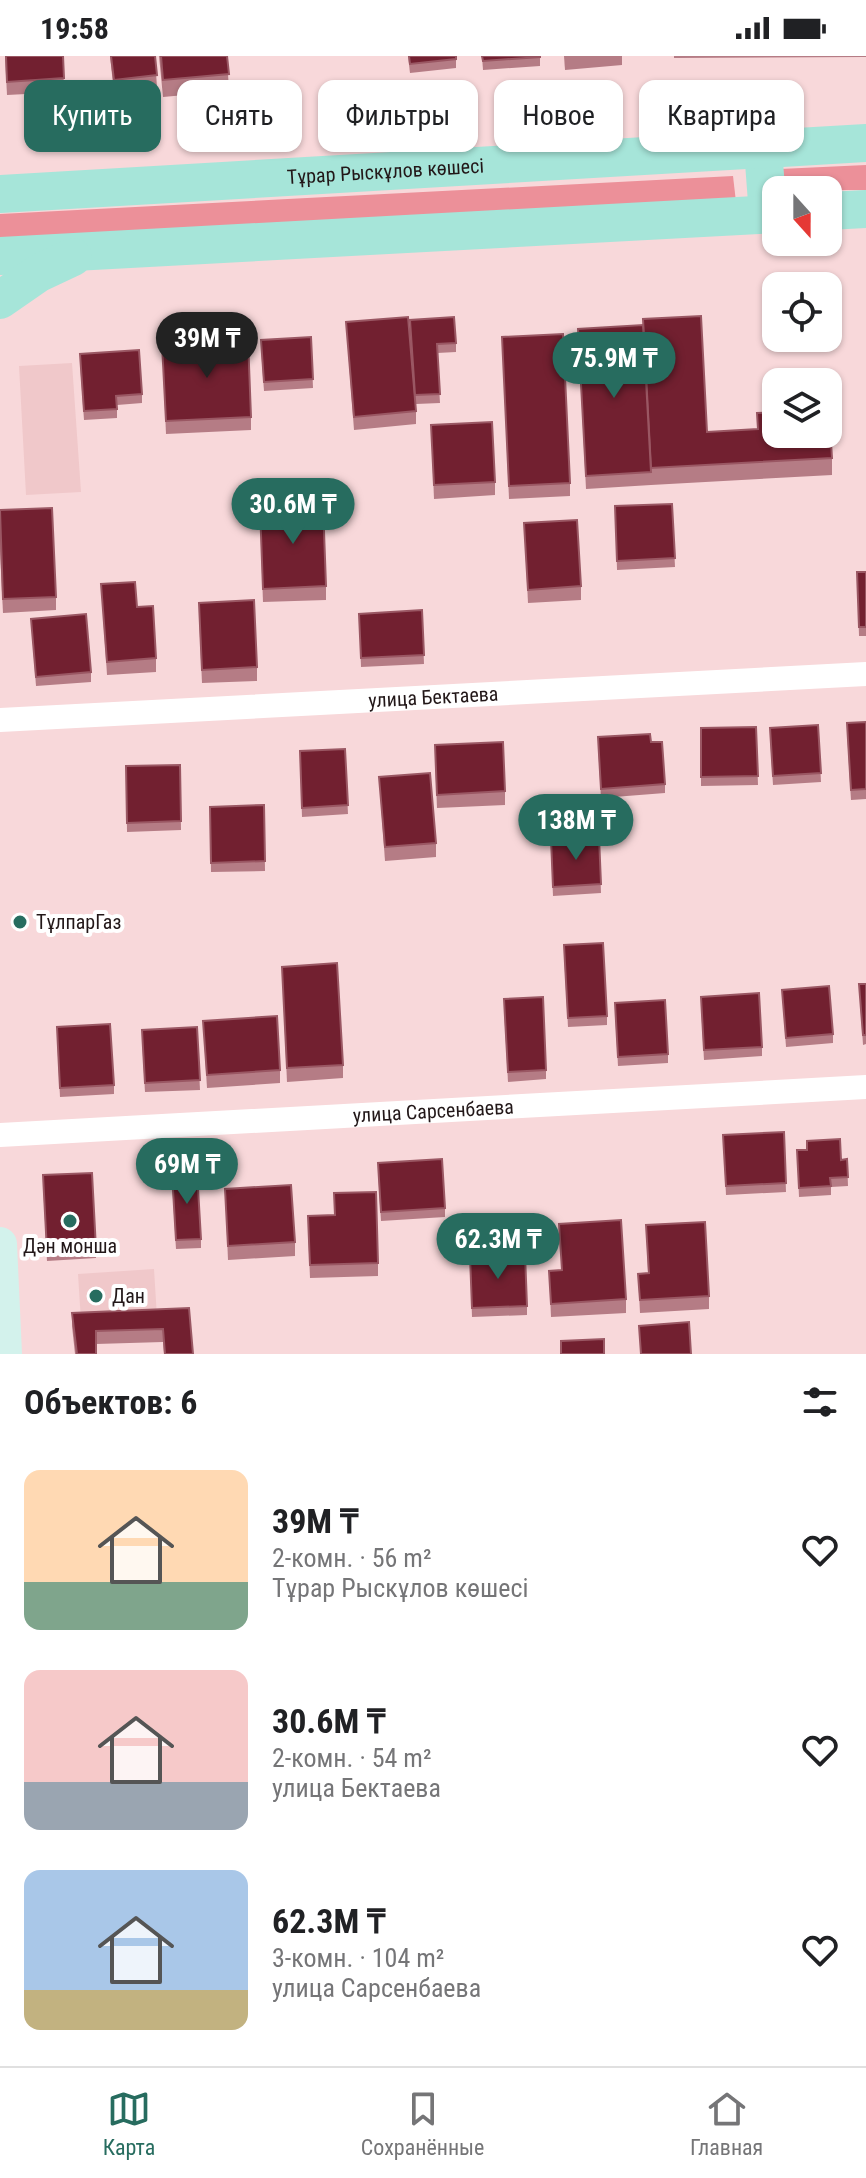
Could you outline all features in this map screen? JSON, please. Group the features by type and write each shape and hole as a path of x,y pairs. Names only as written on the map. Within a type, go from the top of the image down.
{"main road":[{"name":"Тұрар Рыскұлов көшесі","path":"804,147 866,143"},
{"name":"Тұрар Рыскұлов көшесі","path":"0,194 712,152"},
{"path":"763,152 767,176"},
{"path":"842,210 866,209"},
{"path":"0,256 762,215"},
{"path":"0,300 39,273 85,252"},
{"path":"0,1244 5,1354"}],"street":[{"name":"улица Бектаева","path":"0,720 866,674"},
{"name":"улица Сарсенбаева","path":"0,1135 866,1087"}],"shaded area":[{"path":"866,165 866,190 842,190 842,176 781,176 780,169"},
{"path":"733,176 736,202 0,242 0,214"},
{"path":"72,363 81,492 26,495 19,366"},
{"path":"154,1269 158,1333 82,1337 78,1274"}],"building":[{"path":"6,56 63,56 64,78 7,82"},
{"path":"111,56 155,56 157,75 114,80"},
{"path":"161,56 227,56 229,74 163,80"},
{"path":"409,56 456,56 456,59 410,64"},
{"path":"482,56 540,56 540,57 483,61"},
{"path":"701,316 707,432 758,429 757,413 762,413 762,448 831,448 832,458 651,468 643,319"},
{"path":"408,317 416,411 354,417 346,322"},
{"path":"454,317 456,343 437,344 440,394 415,395 410,320"},
{"path":"643,325 651,472 586,476 578,329"},
{"path":"563,334 570,483 509,486 502,337"},
{"path":"311,337 313,379 264,382 261,340"},
{"path":"248,339 251,417 166,421 162,344"},
{"path":"139,350 142,394 116,396 117,409 84,411 80,354"},
{"path":"492,422 495,482 434,485 431,425"},
{"path":"323,504 326,586 263,589 260,507"},
{"path":"672,504 675,558 617,561 615,506"},
{"path":"52,508 56,597 3,599 0,510"},
{"path":"577,520 581,586 528,590 524,523"},
{"path":"857,572 866,572 866,627 859,627"},
{"path":"135,582 137,607 153,606 156,658 107,662 101,584"},
{"path":"254,600 257,667 202,670 199,603"},
{"path":"422,610 424,655 361,658 359,614"},
{"path":"86,614 91,672 36,677 31,619"},
{"path":"866,722 866,789 851,790 847,723"},
{"path":"818,725 821,773 773,776 770,728"},
{"path":"756,727 758,776 701,777 701,728"},
{"path":"650,734 651,742 662,742 665,784 601,789 598,737"},
{"path":"503,742 505,791 437,795 435,745"},
{"path":"345,749 348,805 302,808 300,751"},
{"path":"180,765 181,821 127,823 126,766"},
{"path":"430,773 436,843 385,847 379,777"},
{"path":"264,805 265,861 211,863 210,807"},
{"path":"599,837 601,884 553,887 551,839"},
{"path":"603,943 607,1016 568,1018 564,945"},
{"path":"337,963 343,1065 287,1068 282,967"},
{"path":"859,984 866,984 866,1035 863,1035"},
{"path":"829,986 833,1034 786,1038 782,990"},
{"path":"759,993 762,1047 704,1050 701,997"},
{"path":"543,997 546,1070 508,1072 504,999"},
{"path":"665,1000 668,1054 618,1057 615,1003"},
{"path":"277,1016 280,1070 207,1075 203,1021"},
{"path":"110,1024 114,1085 60,1088 57,1027"},
{"path":"197,1027 200,1080 145,1083 142,1030"},
{"path":"784,1132 786,1183 726,1186 723,1135"},
{"path":"840,1139 841,1160 847,1159 848,1177 830,1178 831,1186 799,1188 797,1150 807,1150 807,1141"},
{"path":"442,1159 445,1208 381,1212 378,1163"},
{"path":"197,1171 201,1239 176,1240 172,1173"},
{"name":"Дән монша","path":"92,1173 96,1249 47,1251 43,1175"},
{"path":"291,1185 295,1242 228,1246 225,1189"},
{"path":"376,1192 378,1263 310,1265 308,1216 335,1215 334,1193"},
{"path":"621,1220 626,1299 551,1304 549,1271 562,1270 559,1224"},
{"path":"705,1222 709,1296 640,1300 638,1274 649,1273 646,1225"},
{"path":"525,1254 527,1306 472,1308 470,1256"},
{"path":"189,1308 193,1354 165,1354 163,1329 96,1331 96,1354 77,1354 72,1313"},
{"path":"689,1322 691,1354 641,1354 639,1326"},
{"path":"604,1339 604,1354 561,1354 561,1341"}],"place":[{"name":"ТұлпарГаз","path":"20,922"},
{"name":"Дән монша","path":"70,1221"},
{"name":"Дан","path":"96,1296"}]}
